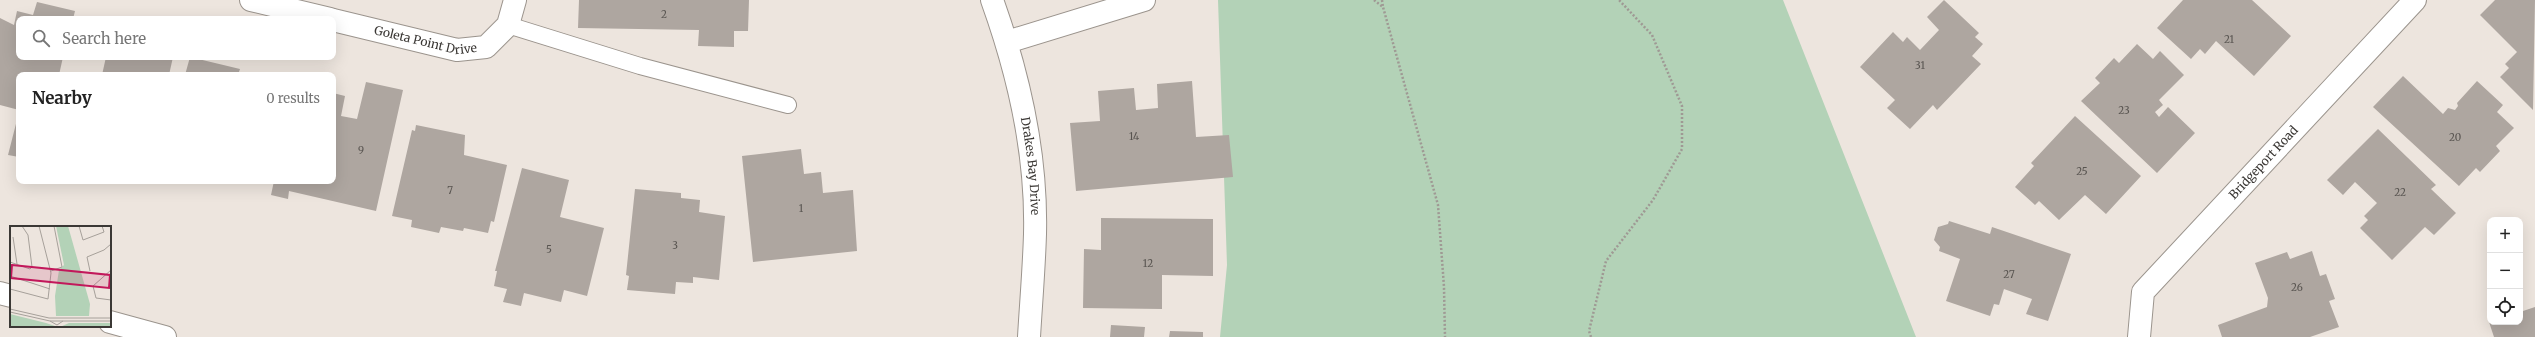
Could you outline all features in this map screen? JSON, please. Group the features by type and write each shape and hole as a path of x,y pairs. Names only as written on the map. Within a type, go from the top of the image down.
{"street":[{"path":"251,0 318,16"},
{"name":"Goleta Point Drive","path":"336,21 457,50 486,47 508,25 515,0"},
{"name":"Drakes Bay Drive","path":"992,0 1007,42 1023,104 1032,169 1035,233 1030,337"},
{"path":"1007,42 1144,0"},
{"name":"Bridgeport Road","path":"2139,337 2142,292 2415,0"},
{"path":"0,293 10,296"},
{"path":"111,322 164,337"}],"lane":[{"path":"508,25 640,66 788,105"}],"path":[{"path":"1374,0 1383,7"},
{"path":"1382,0 1438,205 1444,287 1445,337"},
{"path":"1591,337 1589,331 1606,262 1652,200 1682,149 1682,106 1652,36 1619,0"}],"green space":[{"path":"1218,0 1783,0 1916,337 1220,337 1227,265"}],"building":[{"path":"579,0 749,0 748,31 734,31 734,47 698,46 699,30 578,28"},
{"path":"1944,0 1979,33 1975,37 1983,44 1972,56 1981,64 1937,110 1933,105 1910,129 1887,108 1895,100 1860,67 1893,32 1903,42 1907,37 1920,50 1939,30 1927,17"},
{"path":"2183,0 2252,0 2291,36 2254,76 2216,41 2205,54 2200,49 2191,59 2157,28"},
{"path":"2495,0 2535,0 2533,110 2500,77 2509,68 2505,64 2517,52 2480,15"},
{"path":"37,2 75,11 74,16 16,16 16,60 62,60 60,72 16,72 16,109 0,105 0,18 14,25 17,11 33,15"},
{"path":"2137,44 2153,59 2160,51 2184,75 2159,100 2163,105 2155,112 2159,117 2168,107 2195,133 2157,173 2081,101 2100,83 2095,78 2114,58 2119,63"},
{"path":"105,60 172,60 170,72 103,72"},
{"path":"189,60 202,60 240,69 239,72 186,72"},
{"path":"2403,76 2443,114 2448,108 2455,110 2458,106 2457,103 2477,81 2503,105 2497,112 2514,128 2496,146 2500,151 2480,172 2476,168 2459,186 2373,107"},
{"path":"1192,81 1196,137 1229,135 1233,177 1076,191 1070,123 1100,121 1098,91 1134,88 1136,110 1158,108 1157,84"},
{"path":"366,82 403,90 376,211 289,191 288,199 271,195 273,184 336,184 336,94 345,96 341,116 357,119"},
{"path":"2075,116 2141,176 2106,214 2085,195 2059,220 2039,201 2035,205 2015,187 2034,166 2031,163"},
{"path":"16,124 16,156 8,155"},
{"path":"416,125 465,135 464,155 507,165 494,222 491,221 488,233 464,228 463,231 441,227 439,233 411,227 412,220 392,216 412,130 415,131"},
{"path":"2378,129 2436,185 2431,189 2456,213 2434,235 2425,227 2392,260 2360,228 2368,220 2364,216 2377,203 2355,182 2343,195 2327,180"},
{"path":"801,149 804,174 821,172 823,193 853,190 857,251 753,262 742,156"},
{"path":"522,168 569,180 560,217 604,228 587,296 564,290 561,302 524,293 521,306 503,302 507,289 494,286 497,271 495,271"},
{"path":"635,189 681,193 681,198 700,200 699,212 725,216 719,280 693,277 693,283 676,282 675,294 627,290 629,276 626,275"},
{"path":"1101,218 1213,219 1213,276 1162,275 1162,309 1083,308 1084,249 1101,250"},
{"path":"1949,221 1990,234 1992,227 2071,254 2048,321 2026,314 2032,299 2004,289 1999,305 1994,304 1990,316 1946,301 1960,259 1939,251 1940,247 1934,240 1938,227 1948,224"},
{"path":"2312,251 2320,276 2326,274 2335,299 2329,301 2339,327 2310,337 2222,337 2218,325 2267,307 2268,298 2255,263 2287,252 2290,259"},
{"path":"2535,307 2535,337 2494,337 2490,325 2523,325 2523,311"},
{"path":"1111,325 1145,327 1144,337 1110,337"},
{"path":"1170,331 1203,332 1203,337 1169,337"}]}
